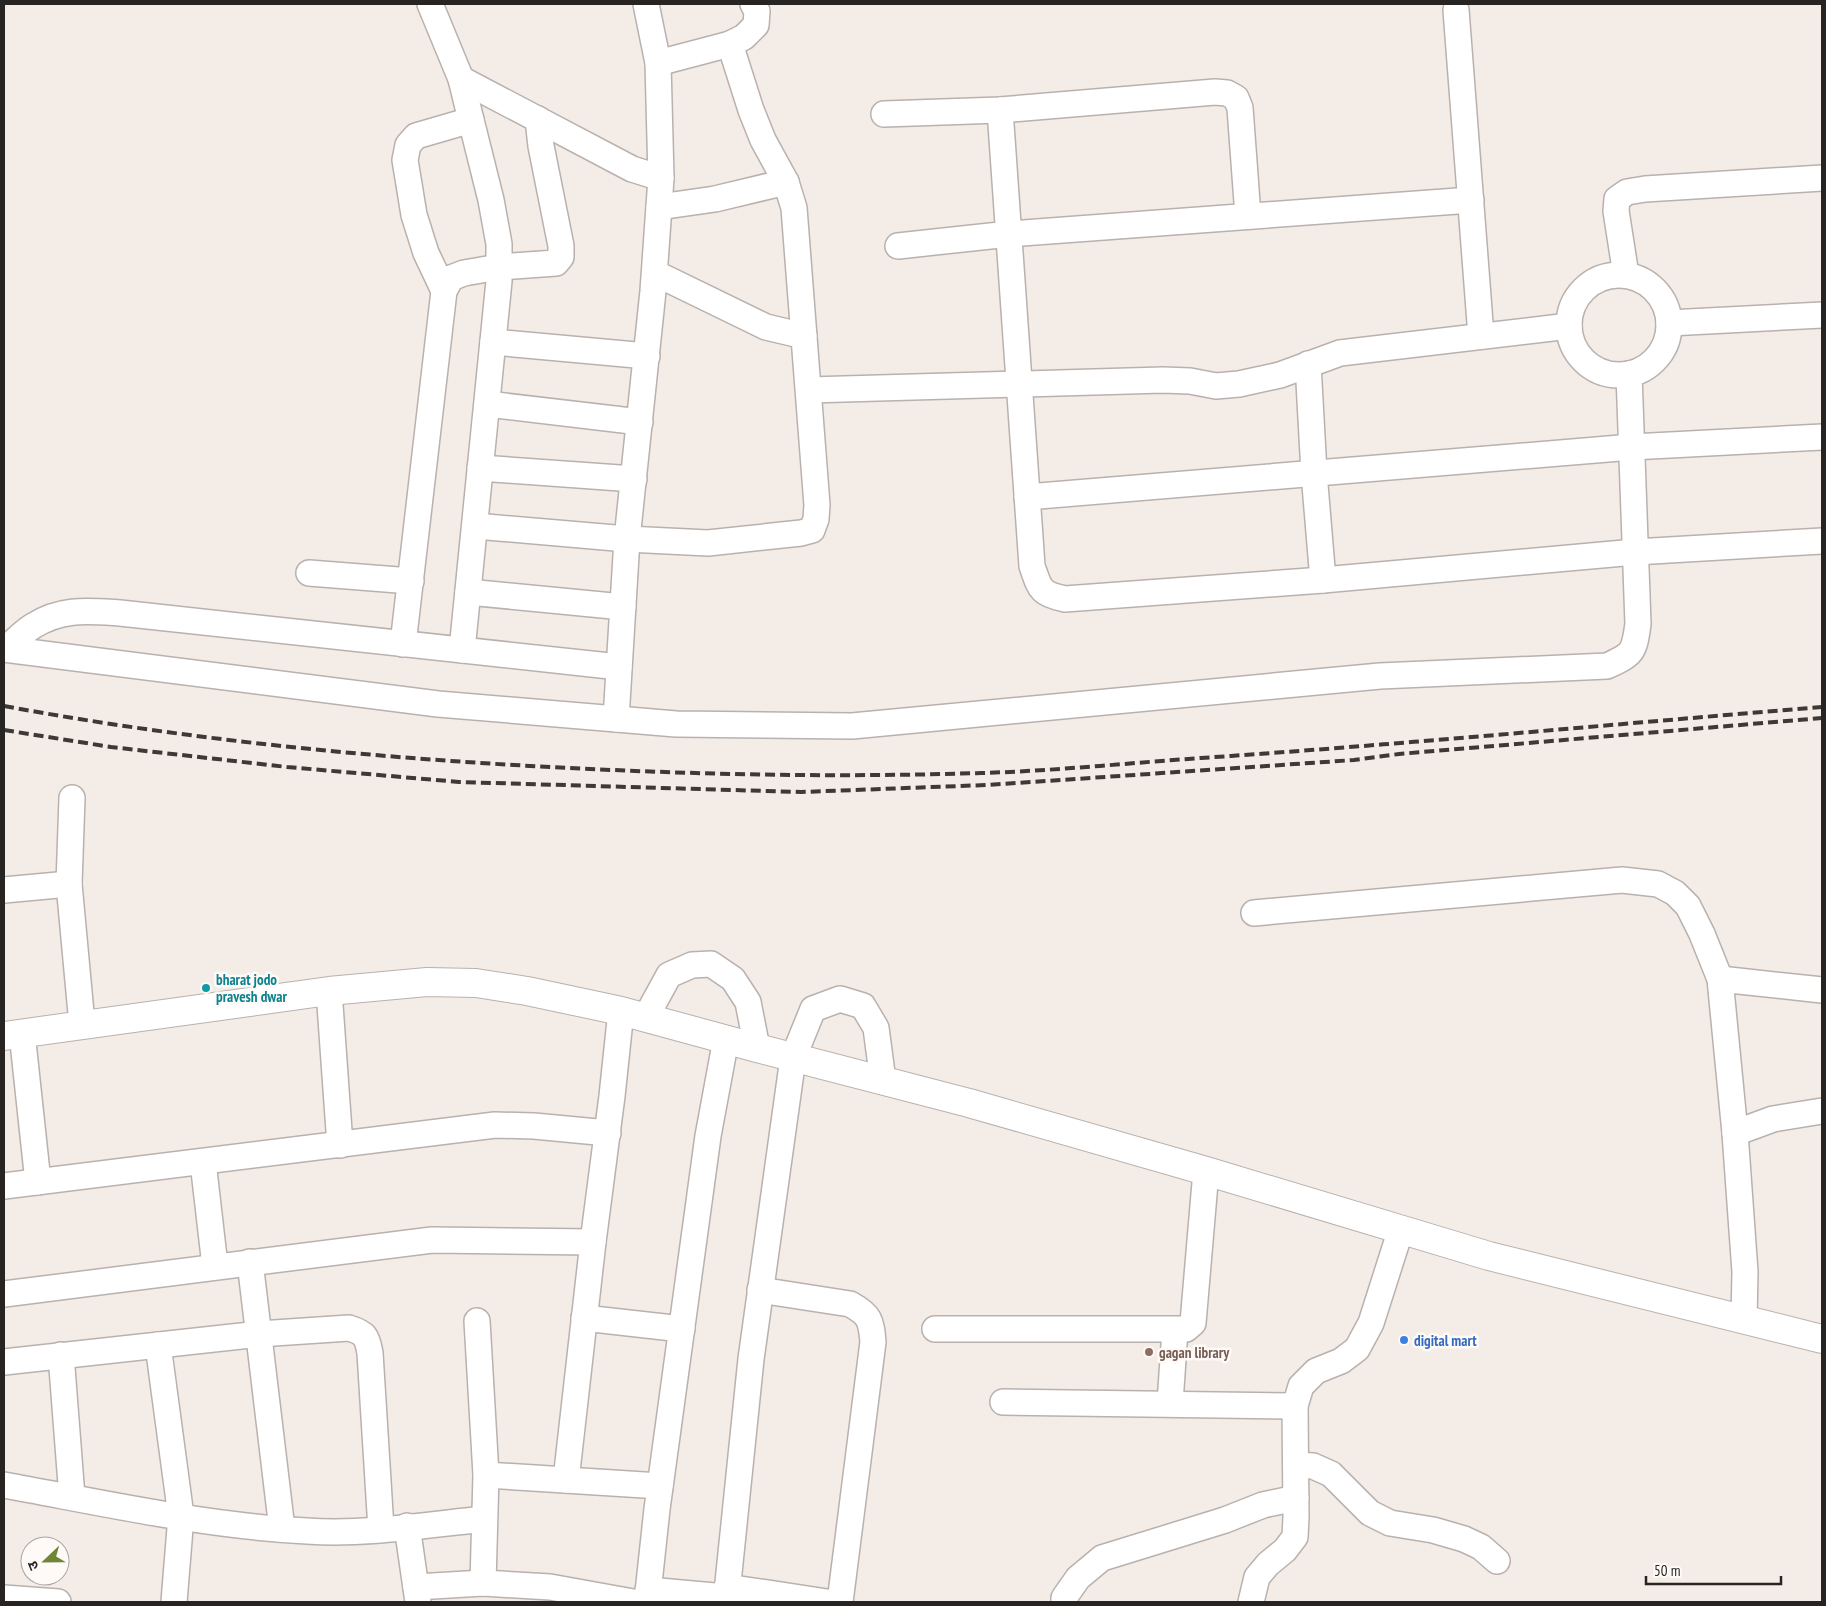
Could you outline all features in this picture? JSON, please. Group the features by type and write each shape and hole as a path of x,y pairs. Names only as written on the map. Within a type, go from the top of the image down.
{"highway":[{"path":"13,1035 329,990 427,982 476,983 527,991 634,1014 793,1058 969,1103 1206,1170 1489,1256 1822,1339"}],"street":[{"path":"430,4 461,79 491,200 499,244 493,342 462,650"},
{"path":"616,719 626,539 647,356 661,178 658,63 646,4"},
{"path":"658,63 730,44 744,37 756,25 757,11 753,4"},
{"path":"1456,10 1482,336"},
{"path":"474,526 626,539 708,543 801,534 812,530 816,519 817,505 794,208 786,182 763,140 751,110 730,44"},
{"path":"461,79 632,169 661,178"},
{"path":"884,114 1000,110 1215,92 1227,94 1236,98 1240,108 1248,216"},
{"path":"1000,110 1032,566 1038,584 1048,596 1065,599 1323,580 1635,552 1822,542"},
{"path":"403,644 444,291 451,278 464,273 499,268 556,264 561,257 562,246 541,146 538,119"},
{"path":"444,291 426,253 414,215 405,160 408,145 416,136 471,120"},
{"path":"1626,275 1616,211 1617,199 1627,192 1645,189 1822,178"},
{"path":"659,207 715,199 786,182"},
{"path":"898,246 1009,234 1471,200"},
{"path":"654,273 766,327 804,336"},
{"path":"1626,275 1642,281 1656,292 1665,306 1668,323 1666,341 1658,356 1645,368 1629,374 1615,375 1600,372 1578,354 1571,341 1569,326 1571,309 1579,294 1592,282 1608,276 1626,275"},
{"path":"1668,323 1822,315"},
{"path":"809,390 1164,380 1190,381 1216,386 1239,384 1280,375 1340,353 1569,326"},
{"path":"493,342 647,356"},
{"path":"1308,364 1314,474 1323,580"},
{"path":"5,649 438,704 676,724 852,726 1110,700 1380,676 1607,666 1626,658 1635,645 1638,624 1629,374"},
{"path":"487,404 640,422"},
{"path":"1027,497 1632,447 1822,437"},
{"path":"480,468 634,479"},
{"path":"309,573 411,581"},
{"path":"468,592 622,607"},
{"path":"5,649 31,626 53,615 77,611 130,614 619,666"},
{"path":"72,798 69,884 82,1024"},
{"path":"1254,913 1622,880 1658,884 1675,893 1688,906 1702,934 1720,979 1735,1133 1745,1272 1744,1320"},
{"path":"4,890 69,884"},
{"path":"566,1480 593,1242 608,1133 634,1014 669,975 692,965 711,964 733,979 748,1002 756,1048"},
{"path":"1720,979 1822,990"},
{"path":"329,990 340,1145"},
{"path":"726,1596 760,1290 793,1058 814,1009 840,999 864,1006 876,1028 883,1080"},
{"path":"13,1035 38,1182"},
{"path":"643,1598 708,1136 726,1040"},
{"path":"1735,1133 1773,1119 1822,1111"},
{"path":"4,1186 495,1126 534,1126 608,1133"},
{"path":"203,1162 215,1266"},
{"path":"935,1329 1186,1329 1194,1323 1206,1170"},
{"path":"1251,1602 1256,1577 1285,1550 1294,1537 1296,1498 1295,1406 1301,1386 1316,1371 1341,1361 1357,1349 1371,1323 1401,1229"},
{"path":"4,1294 432,1240 593,1242"},
{"path":"250,1262 282,1529"},
{"path":"760,1290 850,1304 863,1311 871,1321 873,1342 840,1602"},
{"path":"584,1318 682,1328"},
{"path":"477,1321 486,1475 483,1583"},
{"path":"4,1362 259,1334 348,1328 362,1332 368,1341 370,1354 381,1529"},
{"path":"1170,1404 1175,1330"},
{"path":"158,1345 182,1516 174,1602"},
{"path":"60,1355 72,1497"},
{"path":"1003,1402 1295,1406"},
{"path":"1296,1465 1313,1466 1332,1474 1370,1512 1390,1523 1433,1530 1464,1539 1481,1547 1497,1560"},
{"path":"486,1475 660,1486"},
{"path":"4,1485 182,1516 308,1532 381,1529 484,1519"},
{"path":"1064,1602 1064,1598 1078,1578 1102,1558 1224,1520 1263,1505 1296,1498"},
{"path":"407,1526 417,1595 483,1583 550,1594 643,1598 726,1596 827,1602"},
{"path":"4,1598 58,1602"}],"railway":[{"path":"4,706 194,736 386,756 630,771 864,775 981,773 1063,769 1356,747 1822,707"},
{"path":"4,730 111,747 287,767 459,782 801,792 987,785 1354,760 1399,754 1822,718"}],"place":[{"name":"bharat jodo pravesh dwar","path":"206,988"},
{"name":"digital mart","path":"1404,1340"},
{"name":"gagan library","path":"1149,1352"}]}
